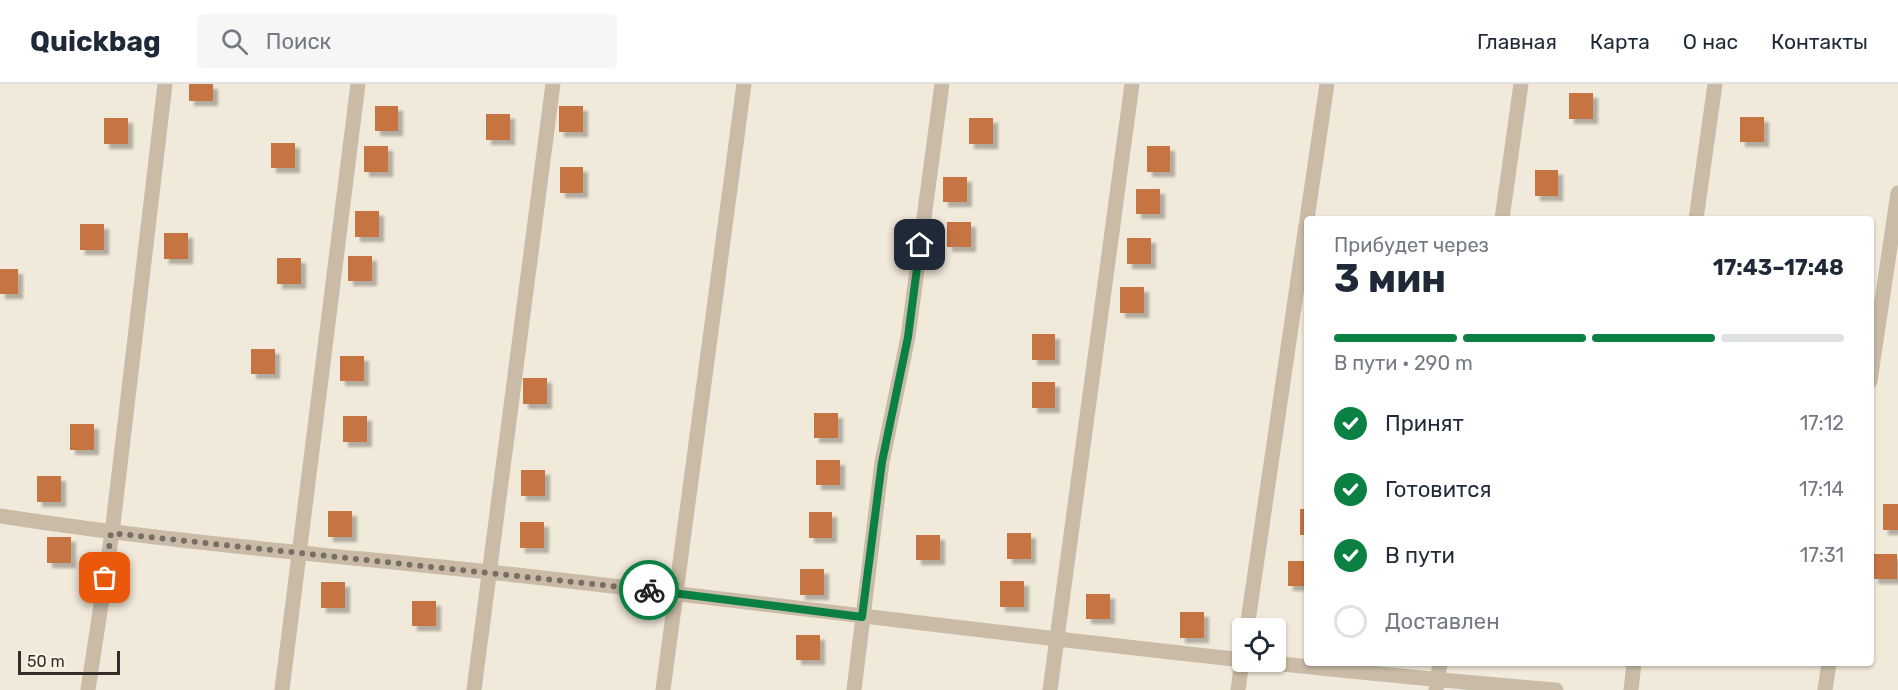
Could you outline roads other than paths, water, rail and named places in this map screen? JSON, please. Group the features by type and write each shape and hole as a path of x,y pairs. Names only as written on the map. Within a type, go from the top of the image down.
{"street":[{"path":"88,690 111,533 165,84"},
{"path":"282,690 358,84"},
{"path":"474,690 553,84"},
{"path":"663,690 744,84"},
{"path":"854,690 882,462 908,337 942,84"},
{"path":"1050,690 1132,84"},
{"path":"1307,216 1327,84"},
{"path":"1502,216 1521,84"},
{"path":"1696,216 1715,84"},
{"path":"1874,354 1898,193"},
{"path":"1248,618 1304,239"},
{"path":"0,516 111,533 490,571 1232,660"},
{"path":"1286,666 1437,685 1556,690"},
{"path":"1437,685 1440,666"},
{"path":"1631,690 1635,666"},
{"path":"1825,690 1829,666"},
{"path":"1238,690 1240,672"}]}
